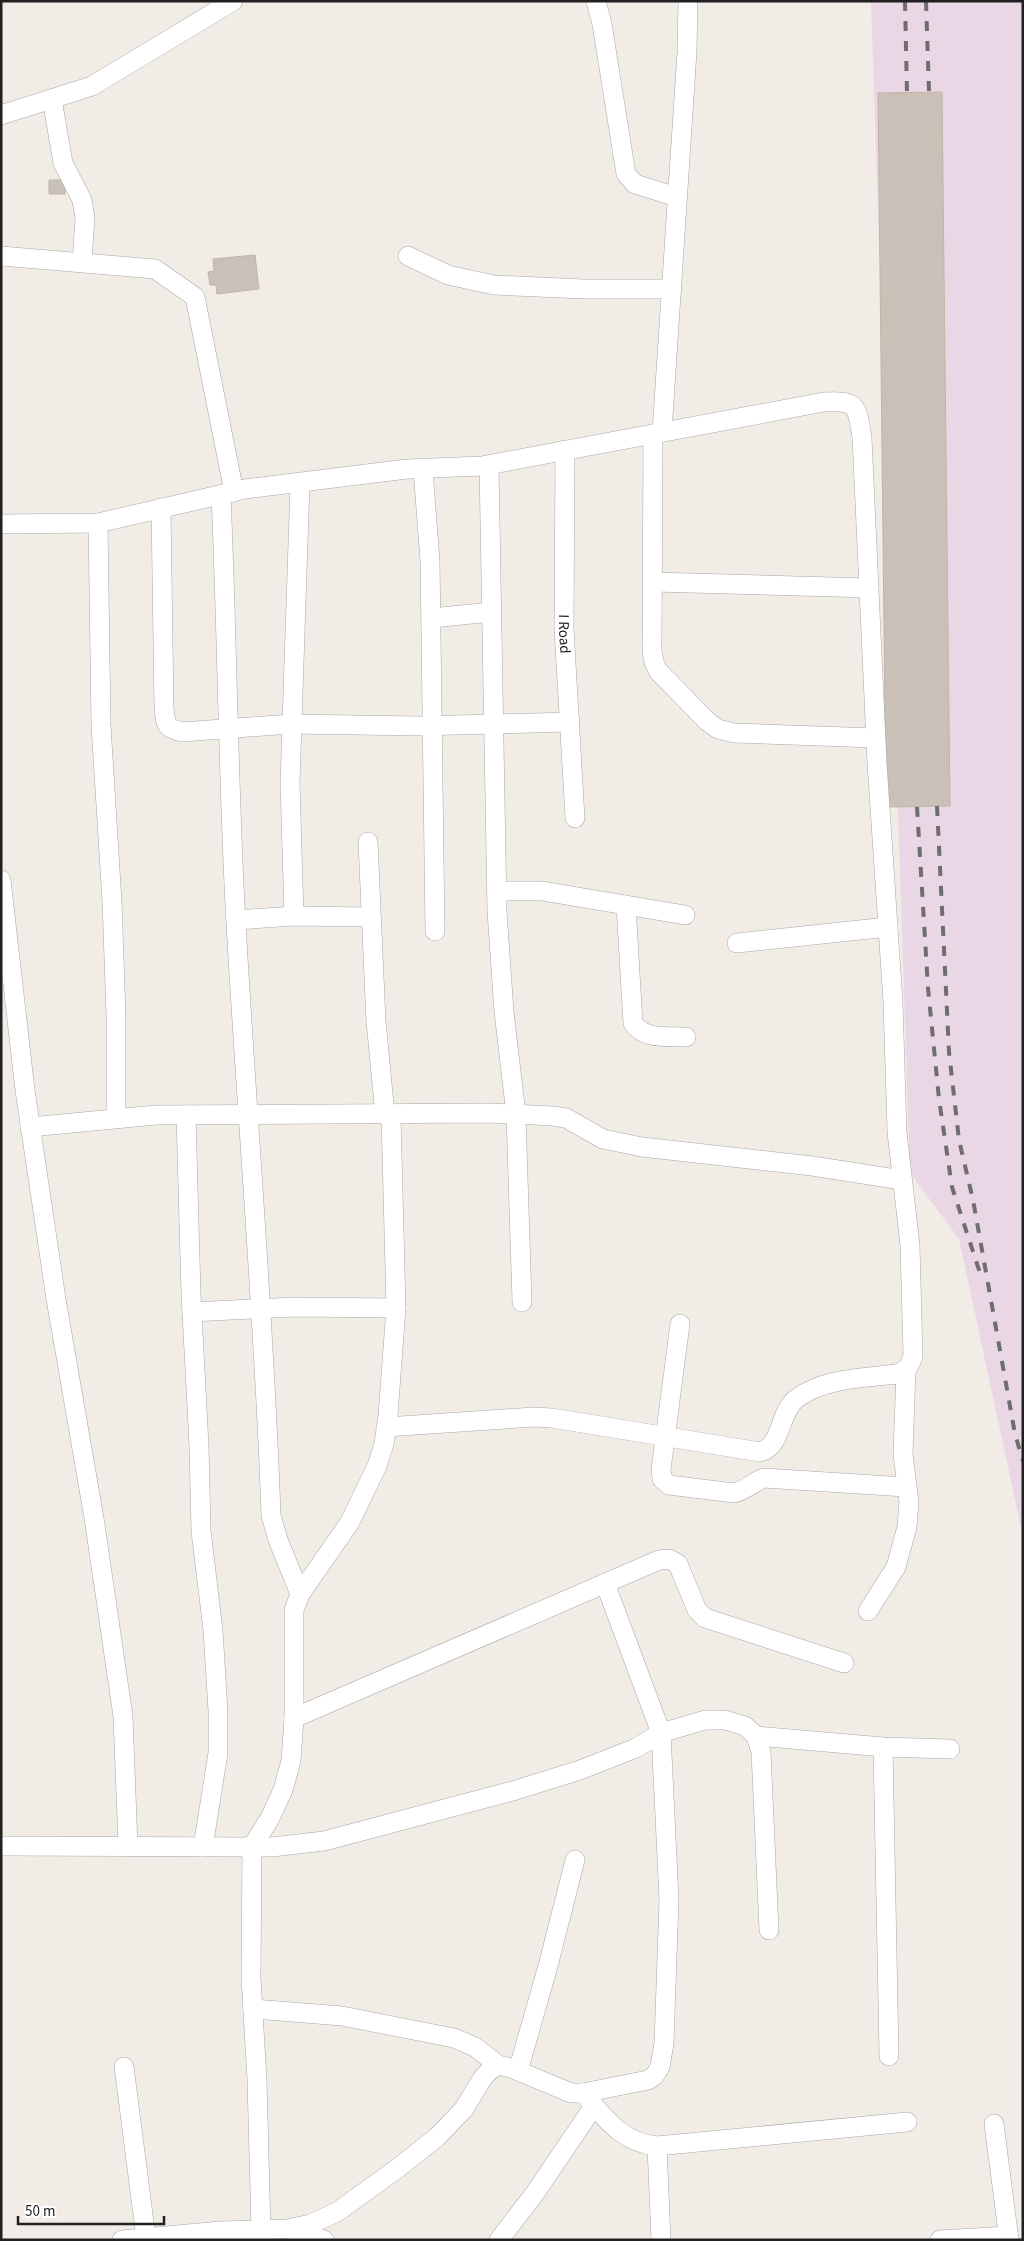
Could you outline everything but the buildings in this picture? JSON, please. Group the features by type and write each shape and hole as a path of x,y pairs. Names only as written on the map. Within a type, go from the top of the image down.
{"street":[{"path":"1,115 92,86 234,1"},
{"path":"596,1 602,24 626,174 635,184 677,197"},
{"path":"688,1 672,289 658,433 653,582 654,662 658,671 708,722 718,729 734,733 875,738"},
{"path":"52,99 63,163 82,200 85,218 82,262"},
{"path":"1,256 155,268 194,297 227,493 227,730 236,920 262,1309 272,1514 278,1540 300,1594"},
{"path":"408,256 448,276 472,282 584,289 672,289"},
{"path":"1,524 98,523 227,493 423,469 490,465 824,402 843,401 850,403 856,409 862,438 875,738 893,1002 897,1132 910,1245 913,1356 911,1364 906,1370 897,1374 834,1382 804,1394 794,1401 788,1410 772,1444 767,1450 760,1452 576,1421 534,1417 386,1427"},
{"name":"I Road","path":"565,450 564,628 575,818"},
{"path":"490,465 497,891 504,1012 516,1114 522,1302"},
{"path":"423,469 430,561 435,931"},
{"path":"294,916 290,783 300,483"},
{"path":"161,508 166,723 170,729 182,732 291,724 432,725 570,722"},
{"path":"98,523 101,725 112,901 116,1005 116,1118"},
{"path":"653,582 869,588"},
{"path":"431,618 492,612"},
{"path":"261,2230 251,1978 252,1847 270,1818 283,1790 291,1761 294,1718 294,1610 300,1594 350,1522 384,1444 396,1308 388,1115 376,1021 368,842"},
{"path":"1,880 30,1127 56,1299 94,1518 123,1716 128,1846"},
{"path":"497,891 542,891 685,915"},
{"path":"626,905 632,1023 637,1030 645,1035 686,1037"},
{"path":"236,920 294,916 371,917"},
{"path":"737,943 888,926"},
{"path":"30,1127 156,1114 516,1114 566,1118 603,1139 642,1147 812,1166 902,1180"},
{"path":"186,1114 201,1532 214,1630 218,1711 218,1753 203,1847"},
{"path":"192,1312 262,1309 396,1308"},
{"path":"680,1324 662,1469 662,1479 669,1485 734,1493 741,1492 756,1480 764,1478 906,1487"},
{"path":"868,1611 896,1567 901,1555 909,1515 903,1454 906,1370"},
{"path":"294,1718 659,1560 669,1559 678,1564 697,1610 705,1618 844,1663"},
{"path":"499,2240 535,2193 589,2100 648,2080 655,2075 660,2067 664,2043 669,1900 660,1733 605,1583"},
{"path":"1,1846 272,1847 324,1841 516,1790 580,1770 636,1748 660,1733 705,1720 725,1720 746,1726 756,1736 761,1752 770,1930"},
{"path":"756,1736 883,1747 950,1749"},
{"path":"883,1747 889,2056"},
{"path":"518,2071 548,1966 575,1860"},
{"path":"253,2009 342,2016 454,2038 475,2047 498,2065 518,2071 589,2100 607,2122 622,2134 642,2145 657,2146 907,2122"},
{"path":"122,2240 203,2236 287,2228 311,2224 337,2212 398,2168 437,2136 464,2109 482,2080 490,2070 498,2065"},
{"path":"124,2067 146,2238"},
{"path":"940,2240 1008,2238 994,2124"},
{"path":"657,2146 661,2240"},
{"path":"287,2228 324,2240"}],"shaded area":[{"path":"871,1 1023,1 1023,1537 959,1239 910,1173"}],"railway":[{"path":"905,1 907,93"},
{"path":"926,1 929,92"},
{"path":"937,806 949,1052 959,1140 973,1200 1015,1434 1023,1461"},
{"path":"917,807 928,988 939,1099 952,1187 980,1273"}]}
